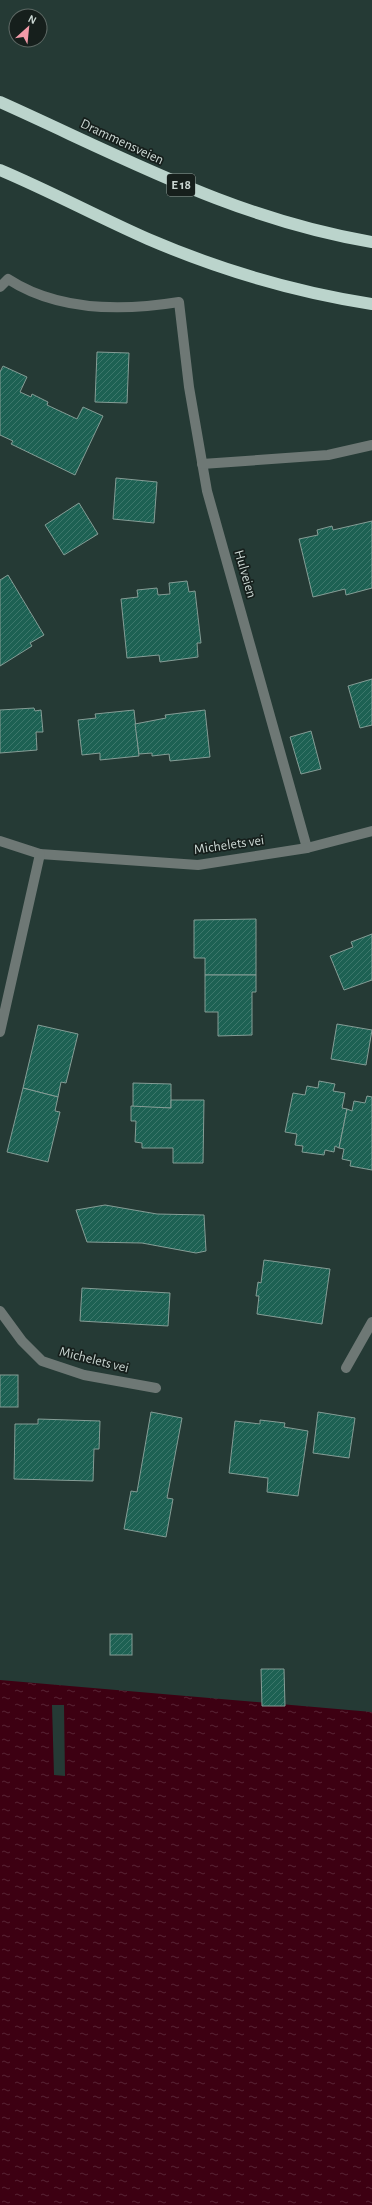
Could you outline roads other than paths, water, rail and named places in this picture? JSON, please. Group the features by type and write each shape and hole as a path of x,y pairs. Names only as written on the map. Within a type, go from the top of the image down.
{"highway":[{"name":"Drammensveien","path":"0,102 122,160 230,205 287,223 372,242"},
{"path":"0,170 150,240 212,264 272,283 338,299 372,304"}],"street":[{"name":"Hulveien","path":"0,287 8,279 26,291 46,298 74,303 151,307 179,302 189,387 207,491 307,848"},
{"path":"202,464 328,454 372,446"},
{"name":"Michelets vei","path":"0,841 40,854 198,865 307,848 372,831"},
{"path":"0,1032 40,854"},
{"name":"Michelets vei","path":"0,1311 22,1341 42,1361 84,1375 156,1388"},
{"path":"346,1368 372,1322"}],"water":[{"path":"0,1680 372,1712 372,2205 0,2205"}]}
